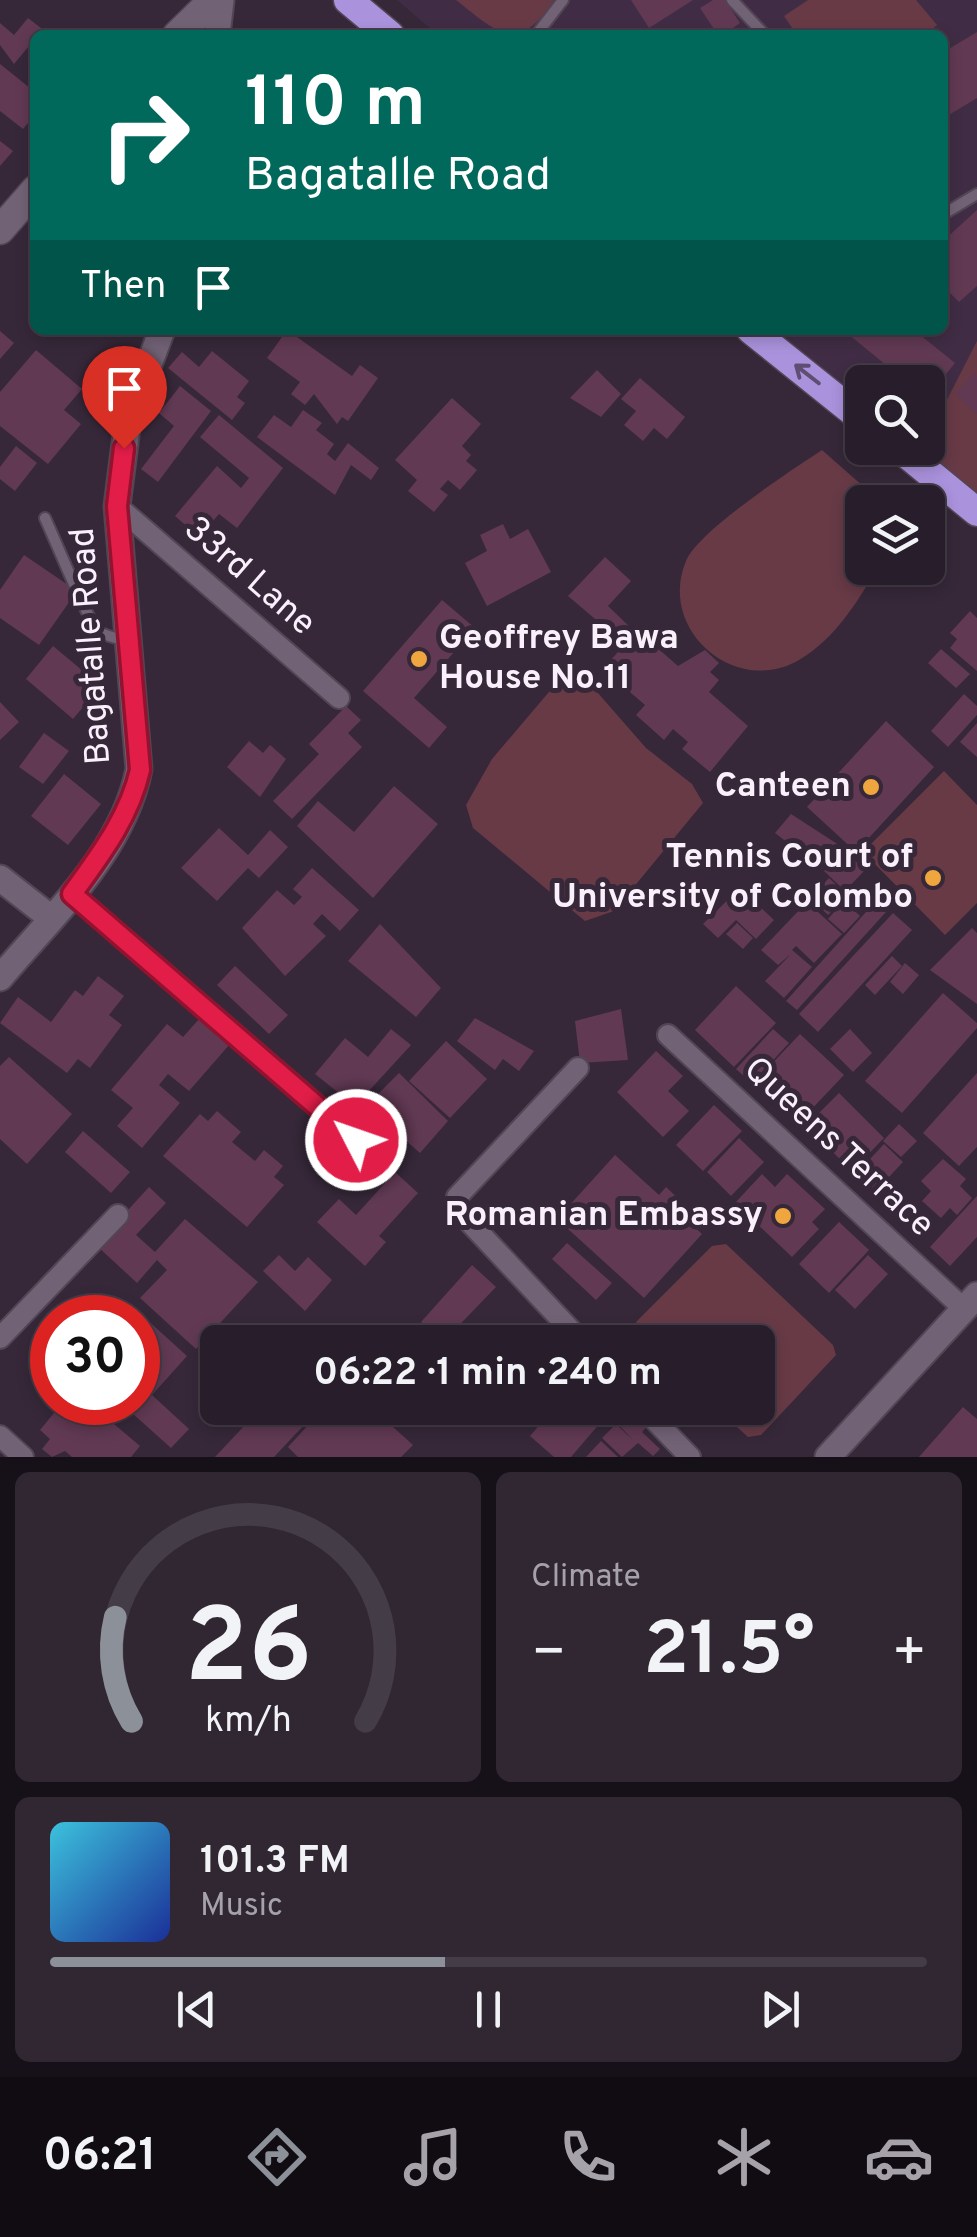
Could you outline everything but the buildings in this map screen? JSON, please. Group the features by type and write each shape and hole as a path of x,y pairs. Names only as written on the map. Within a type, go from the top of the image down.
{"highway":[{"path":"348,0 384,30"},
{"path":"758,335 845,404"},
{"path":"920,465 977,512"}],"main road":[{"path":"183,30 217,0"},
{"path":"0,230 30,196"}],"street":[{"path":"217,0 218,30"},
{"name":"Bagatalle Road","path":"0,978 72,894 115,834 140,770 117,506 128,420 160,335"},
{"name":"33rd Lane","path":"117,506 339,698"},
{"path":"0,878 51,918"},
{"path":"72,894 356,1140"},
{"name":"Queens Terrace","path":"668,1035 971,1302"},
{"path":"566,1325 458,1210 457,1196 578,1068"},
{"path":"0,1338 118,1215"},
{"path":"828,1457 971,1302"},
{"path":"659,1425 690,1457"},
{"path":"0,1436 24,1457"}],"lane":[{"path":"540,30 563,0"},
{"path":"732,0 760,30"},
{"path":"948,211 977,194"},
{"path":"45,518 78,584 88,620 100,633 128,642"}],"shaded area":[{"path":"397,0 977,0 977,512 920,465 945,465 945,365 845,365 845,405 757,335 948,335 948,30 432,30"},
{"path":"456,0 554,0 526,30 499,30"},
{"path":"808,0 916,0 937,25 931,30 794,30 784,16"},
{"path":"977,341 977,512 920,465 945,465 945,404"},
{"path":"822,450 862,485 845,485 845,585 867,585 834,630 812,651 775,669 751,670 728,663 708,650 692,632 683,611 680,587 686,561 694,548 769,486"},
{"path":"584,677 646,748 692,784 703,803 614,911 585,921 473,828 466,805 492,759 554,686"},
{"name":"Tennis Court of University of Colombo","path":"944,771 977,805 977,903 945,935 863,852"},
{"path":"726,1244 833,1345 836,1355 775,1420 775,1325 636,1322 712,1246"},
{"path":"735,1425 770,1425 761,1435 748,1437"}],"place":[{"name":"Geoffrey Bawa House No.11","path":"419,659"},
{"name":"Canteen","path":"871,787"},
{"name":"Tennis Court of University of Colombo","path":"933,878"},
{"name":"Romanian Embassy","path":"783,1216"}],"route":[{"path":"124,448 117,506 140,770 115,834 72,894 356,1140"}]}
